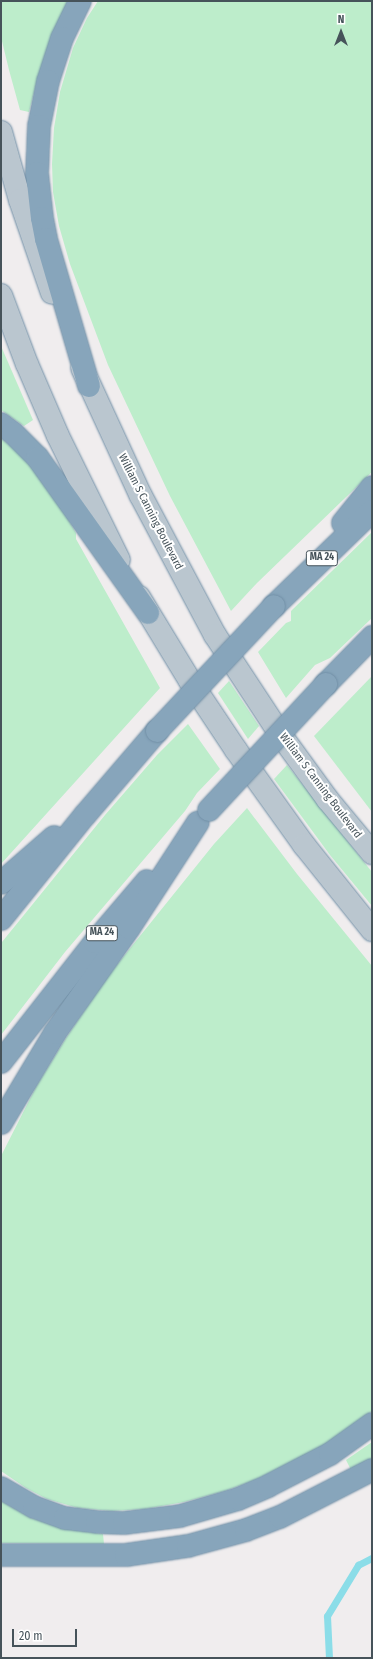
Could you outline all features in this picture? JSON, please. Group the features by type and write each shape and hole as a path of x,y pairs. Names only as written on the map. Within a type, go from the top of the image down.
{"highway":[{"path":"80,1 62,38 48,81 39,126 37,173 42,218 51,262 89,386"},
{"path":"1,424 17,436 38,458 148,613"},
{"path":"295,585 372,487"},
{"name":"MA 24","path":"1,919 157,731 274,606 372,511"},
{"name":"MA 24","path":"1,1062 95,942 204,816 329,681 372,637"},
{"path":"329,681 372,643"},
{"path":"1,883 59,833 133,759"},
{"path":"1,1123 55,1033 129,928 204,816"},
{"path":"1,1488 34,1507 65,1518 97,1522 124,1523 180,1516 238,1499 268,1486 330,1454 372,1424"},
{"path":"1,1555 126,1555 188,1546 246,1530 280,1517 372,1470"}],"main road":[{"name":"William S Canning Boulevard","path":"1,132 20,200 42,264 89,386 148,510 219,641 280,734 328,800 372,853"},
{"path":"1,294 27,364 66,454 110,544 148,613 190,681 259,782 328,877 372,930"}],"green space":[{"path":"1,1 69,1 39,74 29,112 20,110 9,70 1,37"},
{"path":"98,1 372,1 372,472 257,583 231,611 170,496 108,365 70,264 59,226 53,192 52,164 54,128 60,92 73,48 87,18"},
{"path":"1,346 33,420 24,426 1,410"},
{"path":"1,438 33,464 52,491 76,533 76,539 160,688 1,864"},
{"path":"372,532 372,618 330,658 315,665 286,698 258,652 286,623 291,621 291,611"},
{"path":"372,676 372,812 314,736"},
{"path":"229,681 259,726 248,739 218,693"},
{"path":"188,724 220,769 197,793 185,811 65,952 1,1035 2,942 105,815 157,755"},
{"path":"287,765 372,872 372,906 330,855 274,779"},
{"path":"247,808 297,874 372,966 372,1411 323,1446 255,1480 225,1491 184,1502 145,1509 112,1511 78,1508 47,1499 26,1488 1,1471 1,1156 37,1085 66,1038 107,977 214,844"},
{"path":"372,1442 372,1459 351,1470 346,1460"},
{"path":"1,1501 31,1518 68,1529 103,1534 104,1544 1,1543"}],"waterway":[{"path":"329,1658 327,1616 358,1565 372,1558"}]}
